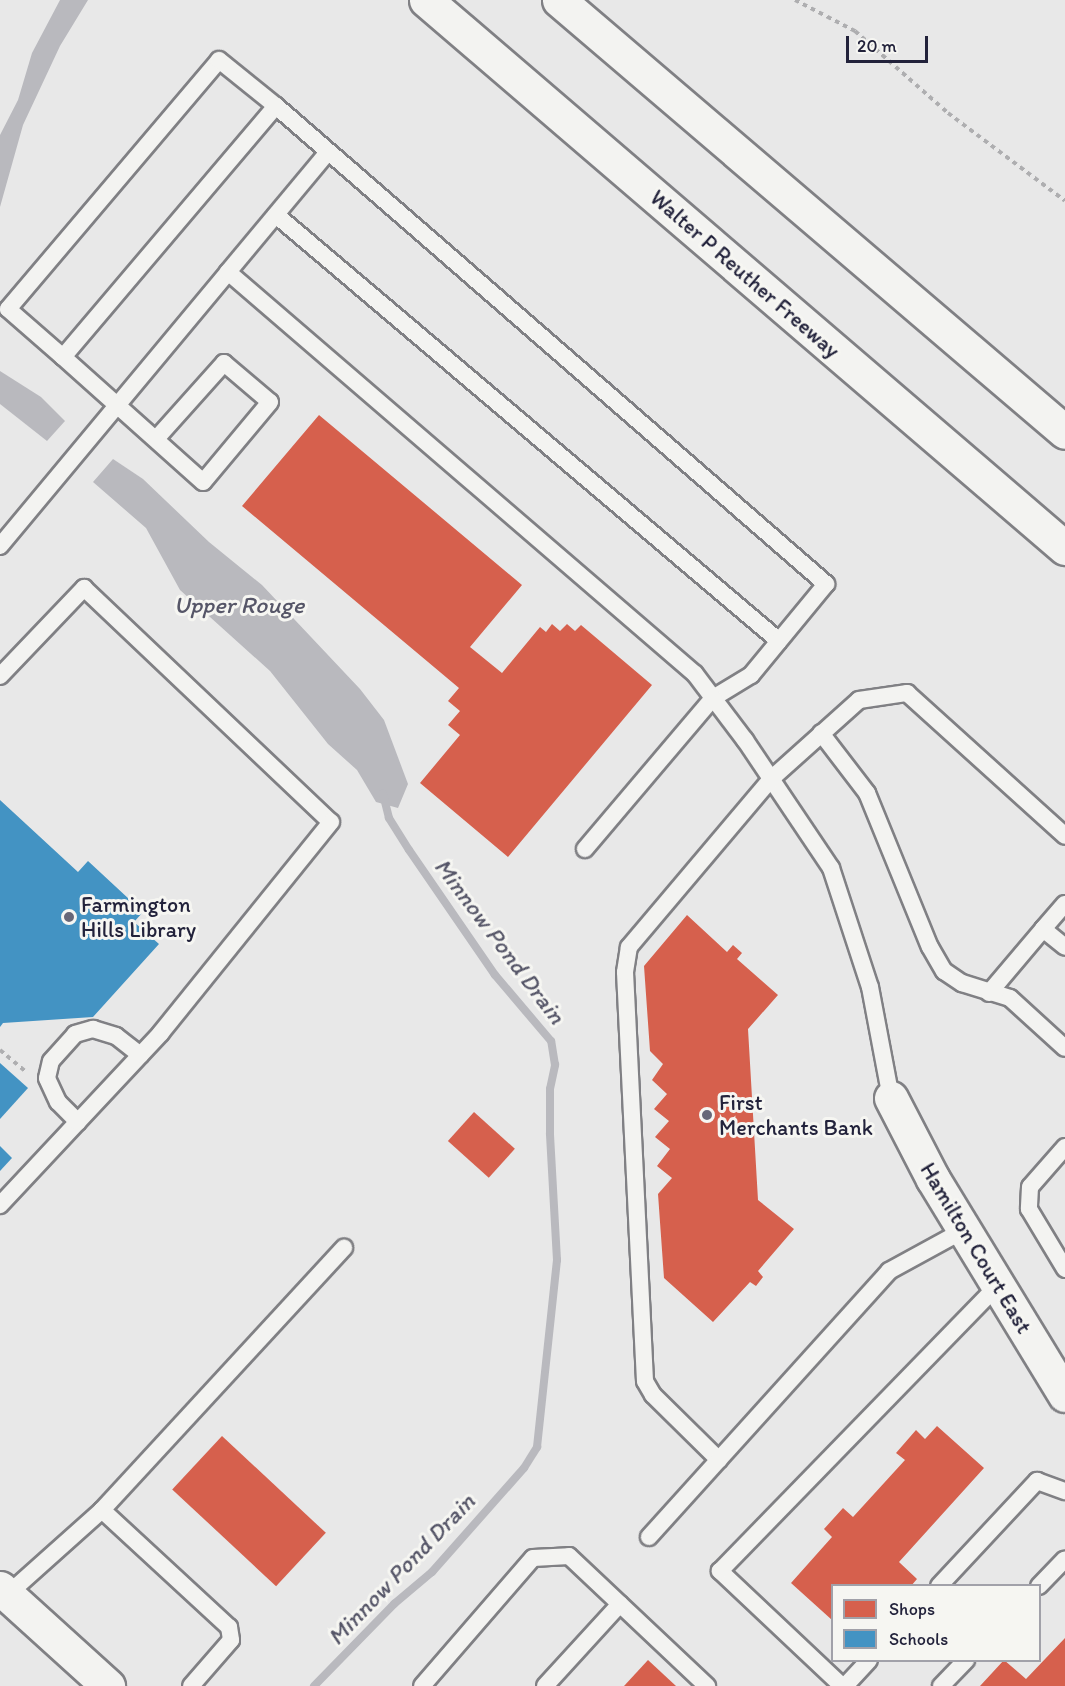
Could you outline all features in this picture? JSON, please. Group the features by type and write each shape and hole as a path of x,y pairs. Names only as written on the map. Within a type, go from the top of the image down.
{"main road":[{"name":"Walter P Reuther Freeway","path":"426,0 1065,548"},
{"path":"559,0 1065,432"},
{"name":"Hamilton Court East","path":"891,1098 964,1230 1065,1395"},
{"path":"4,1591 108,1686"}],"lane":[{"path":"156,439 224,363 270,402 202,482 8,309 219,60 276,106 826,584 751,675 713,698 585,849"},
{"path":"63,357 276,106"},
{"path":"0,546 328,152"},
{"path":"276,215 779,641"},
{"path":"228,272 695,674 771,779 831,868 870,987 891,1098"},
{"path":"0,676 84,588 331,822 140,1055 0,1205"},
{"path":"719,1460 653,1395 645,1381 625,972 629,947 771,779 859,700 907,693 1065,836"},
{"path":"821,733 867,793 930,947 944,971 962,983 1010,998 1065,1048"},
{"path":"989,993 1065,903"},
{"path":"1043,929 1065,947"},
{"path":"78,1122 57,1102 46,1078 51,1061 75,1034 93,1029 116,1036 140,1055"},
{"path":"1065,1147 1030,1187 1029,1209 1065,1269"},
{"path":"649,1537 889,1271 964,1230"},
{"path":"4,1591 102,1509 344,1248"},
{"path":"867,1662 844,1686 720,1572 998,1285"},
{"path":"941,1584 1037,1481 1065,1491"},
{"path":"102,1509 229,1627 231,1641 191,1686"},
{"path":"422,1686 533,1558 569,1556 707,1686"},
{"path":"1041,1584 1065,1559"},
{"path":"545,1686 620,1604"},
{"path":"941,1686 964,1662"}],"path":[{"path":"795,0 855,31 948,113 1065,201"},
{"path":"0,1050 25,1073 36,1076"}],"water":[{"path":"60,0 88,0 60,46 23,125 0,207 0,135 18,100 32,53"},
{"path":"0,371 41,397 65,421 47,441 0,404"},
{"name":"Upper Rouge","path":"113,459 143,479 209,542 262,585 360,689 384,720 408,784 398,808 376,802 357,770 328,744 270,671 180,590 146,528 93,482"}],"building: Shops":[{"path":"319,415 522,585 470,647 502,673 540,627 546,632 552,624 560,631 567,624 575,631 581,625 652,685 508,857 420,783 460,735 448,725 460,711 448,701 459,688 242,506"},
{"name":"First Merchants Bank","path":"687,915 727,952 733,945 742,953 737,959 778,995 748,1029 758,1200 794,1229 758,1271 763,1277 756,1286 750,1282 713,1322 664,1278 658,1194 672,1178 657,1166 670,1149 655,1137 669,1121 654,1109 667,1094 652,1080 663,1064 650,1051 644,966"},
{"path":"474,1112 515,1149 489,1178 448,1141"},
{"path":"937,1426 984,1468 899,1562 917,1579 913,1584 831,1584 831,1619 791,1583 832,1537 824,1529 843,1508 853,1517 905,1460 896,1453 916,1430 925,1439"},
{"path":"222,1436 326,1533 276,1586 172,1489"},
{"path":"1065,1638 1065,1686 980,1686 1002,1662 1006,1662 1026,1679"},
{"path":"648,1660 676,1686 624,1686"}],"building: Schools":[{"name":"Farmington Hills Library","path":"0,800 78,872 88,861 143,912 134,922 159,944 93,1017 3,1023 0,1027"},
{"path":"0,1063 28,1088 0,1119"},
{"path":"0,1146 12,1158 0,1171"}],"waterway":[{"name":"Minnow Pond Drain","path":"314,1686 394,1604 432,1572 524,1468 537,1447 557,1260 550,1133 550,1089 555,1065 551,1041 495,975 409,850 389,818 383,794"}],"place":[{"name":"Farmington Hills Library","path":"69,917"},
{"name":"First Merchants Bank","path":"707,1115"}]}
